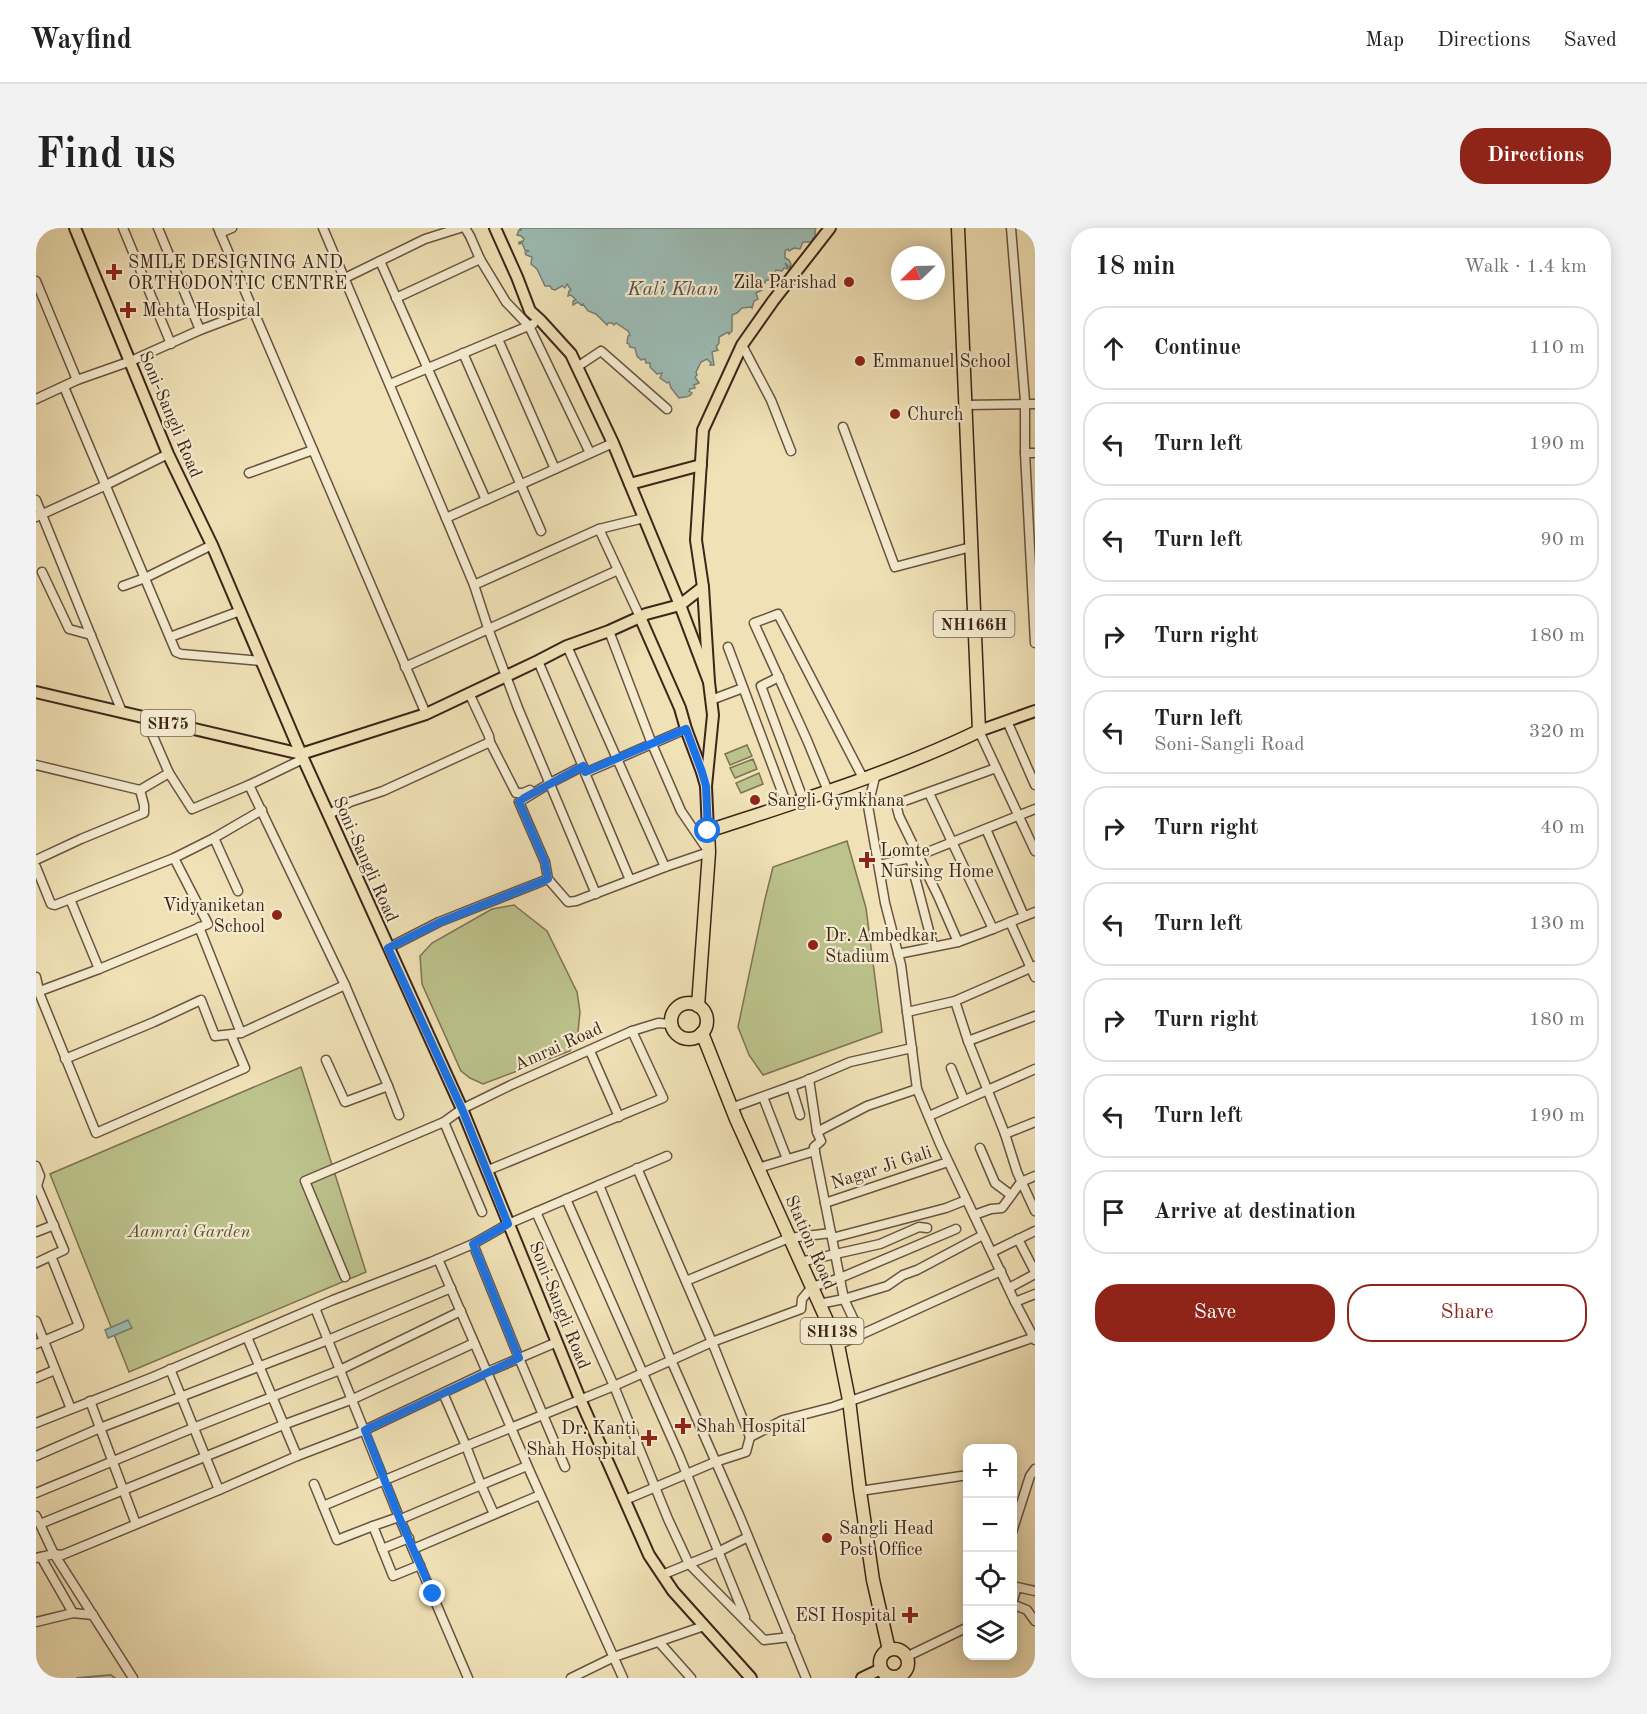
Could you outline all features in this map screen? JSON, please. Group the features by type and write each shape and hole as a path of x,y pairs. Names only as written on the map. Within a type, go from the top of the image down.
{"highway":[{"name":"NH166H","path":"958,228 979,731"},
{"path":"698,1006 709,852 708,831 828,791 979,731"},
{"path":"692,1004 698,1006 706,1016 706,1028 693,1039 682,1038 674,1031 671,1024 673,1014 681,1006 692,1004"},
{"name":"Station Road","path":"702,1033 758,1168 838,1345 849,1400 873,1580 889,1650"},
{"path":"889,1650 898,1650 906,1657 907,1668 902,1677 888,1676 881,1669 880,1660 889,1650"}],"main road":[{"name":"Soni-Sangli Road","path":"75,228 168,454 213,546 302,757 462,1109 580,1399 649,1555 673,1591 747,1676"},
{"path":"495,228 530,311 571,354 613,443 709,682"},
{"path":"708,831 706,786 713,715 703,587 696,540 703,430 742,345 830,228"},
{"path":"630,484 701,465"},
{"path":"302,757 426,714 567,646 609,631 646,614 680,605 703,587"},
{"path":"640,617 680,708 706,786"},
{"name":"SH75","path":"36,692 302,757"},
{"path":"979,731 1035,711"},
{"path":"862,1678 881,1669"}],"street":[{"path":"123,228 171,344"},
{"path":"158,228 200,330"},
{"path":"232,228 219,231 426,714"},
{"path":"323,228 447,518 474,585 518,708 596,894"},
{"path":"345,278 425,239 462,228 470,236 480,259 506,302 530,326 590,453"},
{"path":"1011,228 1030,453 1035,643"},
{"path":"396,297 480,259"},
{"path":"380,261 486,500"},
{"path":"36,281 77,380"},
{"path":"36,399 77,380 131,361 200,330 253,310"},
{"path":"390,384 542,321"},
{"path":"498,339 555,469"},
{"path":"742,345 771,400 791,451"},
{"path":"577,367 601,351 667,409"},
{"path":"463,353 541,531"},
{"path":"64,387 176,652 261,661"},
{"path":"966,405 1035,404"},
{"path":"843,427 895,567 971,547"},
{"path":"447,518 613,443"},
{"path":"249,473 313,450"},
{"path":"39,516 168,454"},
{"path":"36,500 39,516 122,712"},
{"path":"474,585 599,529 644,518"},
{"path":"599,529 640,617"},
{"path":"123,586 213,546"},
{"path":"405,667 618,570"},
{"path":"42,572 69,628 91,635"},
{"path":"170,637 240,611"},
{"path":"828,791 754,623 778,614 863,778"},
{"path":"550,783 519,802 545,862 548,879 568,902 596,894 709,852 681,811 651,744 609,631"},
{"path":"567,646 665,867"},
{"path":"728,647 787,805"},
{"path":"538,661 630,880"},
{"path":"779,677 761,686 803,799"},
{"path":"711,700 743,688"},
{"path":"469,693 490,742 516,793 523,793 584,769 618,759 686,729"},
{"path":"145,718 169,773 192,809 249,785 302,757"},
{"path":"1007,721 1035,785"},
{"path":"979,731 1035,851"},
{"path":"328,815 350,802 383,791 490,742"},
{"path":"36,765 140,790 169,773"},
{"path":"958,942 914,857 896,804 996,768"},
{"path":"750,1437 783,1420 833,1407 1034,1338 948,1162 917,1089 898,954 885,903 868,806 876,773"},
{"path":"249,785 345,985 399,1115"},
{"path":"36,860 144,813 140,790"},
{"path":"929,793 993,929"},
{"path":"879,865 914,857 1035,809"},
{"path":"36,867 53,905 174,858 262,810"},
{"path":"986,829 1024,916"},
{"path":"214,838 238,891"},
{"path":"914,857 933,946"},
{"path":"38,995 208,924 174,858"},
{"path":"388,948 440,922 548,879"},
{"path":"70,899 99,969"},
{"path":"898,954 958,942 1035,912"},
{"path":"1010,922 1033,967 1035,977"},
{"path":"199,927 241,1033"},
{"path":"907,1012 955,1001 1033,967"},
{"path":"36,977 38,995 96,1133 245,1068 231,1035"},
{"path":"65,1059 201,1000 215,1036 231,1035 241,1033 345,985"},
{"path":"955,1001 1021,1182 1035,1211"},
{"path":"968,1041 1035,1016"},
{"name":"Amrai Road","path":"345,1277 305,1181 444,1122 462,1109 511,1085 632,1031 658,1023 671,1024"},
{"path":"486,1171 663,1098 632,1031"},
{"path":"732,1108 850,1062 912,1048"},
{"path":"590,1051 619,1117"},
{"path":"326,1060 345,1102 388,1086"},
{"path":"951,1068 964,1100"},
{"path":"929,1116 1035,1069"},
{"path":"809,1079 819,1137"},
{"path":"791,1086 800,1115"},
{"path":"861,1335 844,1299 814,1147 819,1137 867,1106 917,1089"},
{"path":"763,1096 787,1160"},
{"path":"444,1122 482,1212"},
{"path":"1005,1134 1035,1122"},
{"path":"980,1148 995,1183 1011,1194"},
{"path":"758,1168 814,1151"},
{"path":"36,1423 438,1259 473,1244 508,1224 667,1156"},
{"name":"Nagar Ji Gali","path":"825,1203 948,1162"},
{"path":"36,1166 40,1176 37,1180 38,1186 64,1250 36,1263"},
{"path":"625,1500 715,1462 746,1452 750,1437 637,1168"},
{"path":"974,1215 1002,1208 1021,1182 1035,1176"},
{"path":"599,1185 671,1360 740,1516 806,1678"},
{"path":"566,1199 687,1474 748,1622"},
{"path":"686,1281 789,1238 831,1236 946,1208 966,1200"},
{"path":"536,1212 614,1386 689,1564 764,1640 790,1637"},
{"path":"36,1232 54,1225"},
{"path":"800,1262 880,1244 920,1227 927,1228"},
{"path":"323,1506 614,1386 712,1342 801,1309 802,1299 812,1287 840,1278 956,1229"},
{"path":"992,1252 1035,1231"},
{"path":"819,1304 887,1286 903,1275 983,1235"},
{"path":"1009,1288 1035,1273 1018,1239"},
{"path":"473,1244 565,1467"},
{"path":"40,1342 79,1326 51,1256"},
{"path":"438,1259 527,1466 623,1678"},
{"path":"838,1345 1001,1271"},
{"path":"36,1456 100,1428 328,1340 451,1288"},
{"path":"1015,1302 1035,1294"},
{"path":"315,1308 468,1678"},
{"path":"36,1493 340,1370 461,1311"},
{"path":"36,1321 40,1342 55,1370 71,1409"},
{"path":"247,1337 297,1456"},
{"path":"73,1613 38,1558 54,1554 62,1555 297,1456 365,1430 487,1372 557,1342"},
{"path":"133,1678 54,1554 38,1520 123,1490 352,1399 474,1343"},
{"path":"170,1369 219,1490"},
{"path":"36,1378 55,1370"},
{"path":"444,1393 494,1514"},
{"path":"90,1401 136,1524"},
{"path":"314,1484 337,1540 400,1518 527,1466"},
{"path":"1017,1517 1030,1476 1035,1468"},
{"path":"860,1491 963,1476"},
{"path":"413,1549 540,1495"},
{"path":"373,1526 393,1576 420,1565"},
{"path":"662,1575 748,1537"},
{"path":"382,1549 409,1538"},
{"path":"1017,1587 1035,1591"},
{"path":"1017,1606 1028,1610 1035,1621"},
{"path":"36,1622 73,1613 93,1615"},
{"path":"571,1678 584,1675 614,1657 704,1626"},
{"path":"906,1657 963,1629"},
{"path":"659,1642 692,1678"}],"green space":[{"path":"747,745 752,756 730,765 725,754"},
{"path":"753,759 757,769 735,778 730,768"},
{"path":"759,773 763,784 741,793 736,783"},
{"name":"Dr. Ambedkar Stadium","path":"847,841 866,908 882,1032 763,1075 749,1055 738,1027 773,867"},
{"path":"514,905 547,931 577,992 580,1012 578,1032 570,1051 483,1084 461,1071 422,984 420,956 432,943 492,909"},
{"name":"Aamrai Garden","path":"301,1067 366,1272 129,1372 50,1174"}],"water":[{"name":"Kali Khan","path":"520,228 816,228 815,236 818,238 813,238 812,242 803,242 800,249 785,251 785,258 791,264 790,268 785,263 788,269 776,270 770,275 771,280 766,280 764,285 761,285 762,290 756,293 758,299 754,301 752,308 742,308 732,315 732,331 719,337 716,347 718,350 712,352 714,365 710,365 707,359 701,362 695,377 699,383 694,385 695,388 690,389 692,393 689,396 679,398 669,382 660,378 662,373 657,374 650,367 650,363 646,363 645,359 641,360 637,356 635,348 630,347 627,343 630,335 628,331 616,323 607,325 596,314 588,311 583,304 578,302 573,305 573,301 576,300 571,295 568,296 571,290 567,284 565,288 562,286 555,290 550,286 545,286 537,269 531,264 532,257 526,255 525,252 529,251 525,250 522,243 519,244 524,239 517,235"},
{"path":"128,1320 132,1328 108,1338 105,1330"}],"waterway":[{"path":"77,1678 111,1675 115,1678"}],"place":[{"name":"SMILE DESIGNING AND ORTHODONTIC CENTRE","path":"114,272"},
{"name":"Zila Parishad","path":"849,282"},
{"name":"Mehta Hospital","path":"128,310"},
{"name":"Emmanuel School","path":"860,361"},
{"name":"Church","path":"895,414"},
{"name":"Sangli Gymkhana","path":"755,800"},
{"name":"Lomte Nursing Home","path":"867,860"},
{"name":"Vidyaniketan School","path":"277,915"},
{"name":"Dr. Ambedkar Stadium","path":"813,945"},
{"name":"Shah Hospital","path":"683,1426"},
{"name":"Dr. Kanti Shah Hospital","path":"649,1438"},
{"name":"Sangli Head Post Office","path":"827,1538"},
{"name":"ESI Hospital","path":"910,1615"}],"route":[{"path":"433,1594 399,1517 365,1430 519,1358 473,1244 508,1224 462,1109 388,948 440,922 548,879 545,862 519,802 524,798 583,766 585,772 686,729 706,786 708,831"}]}
